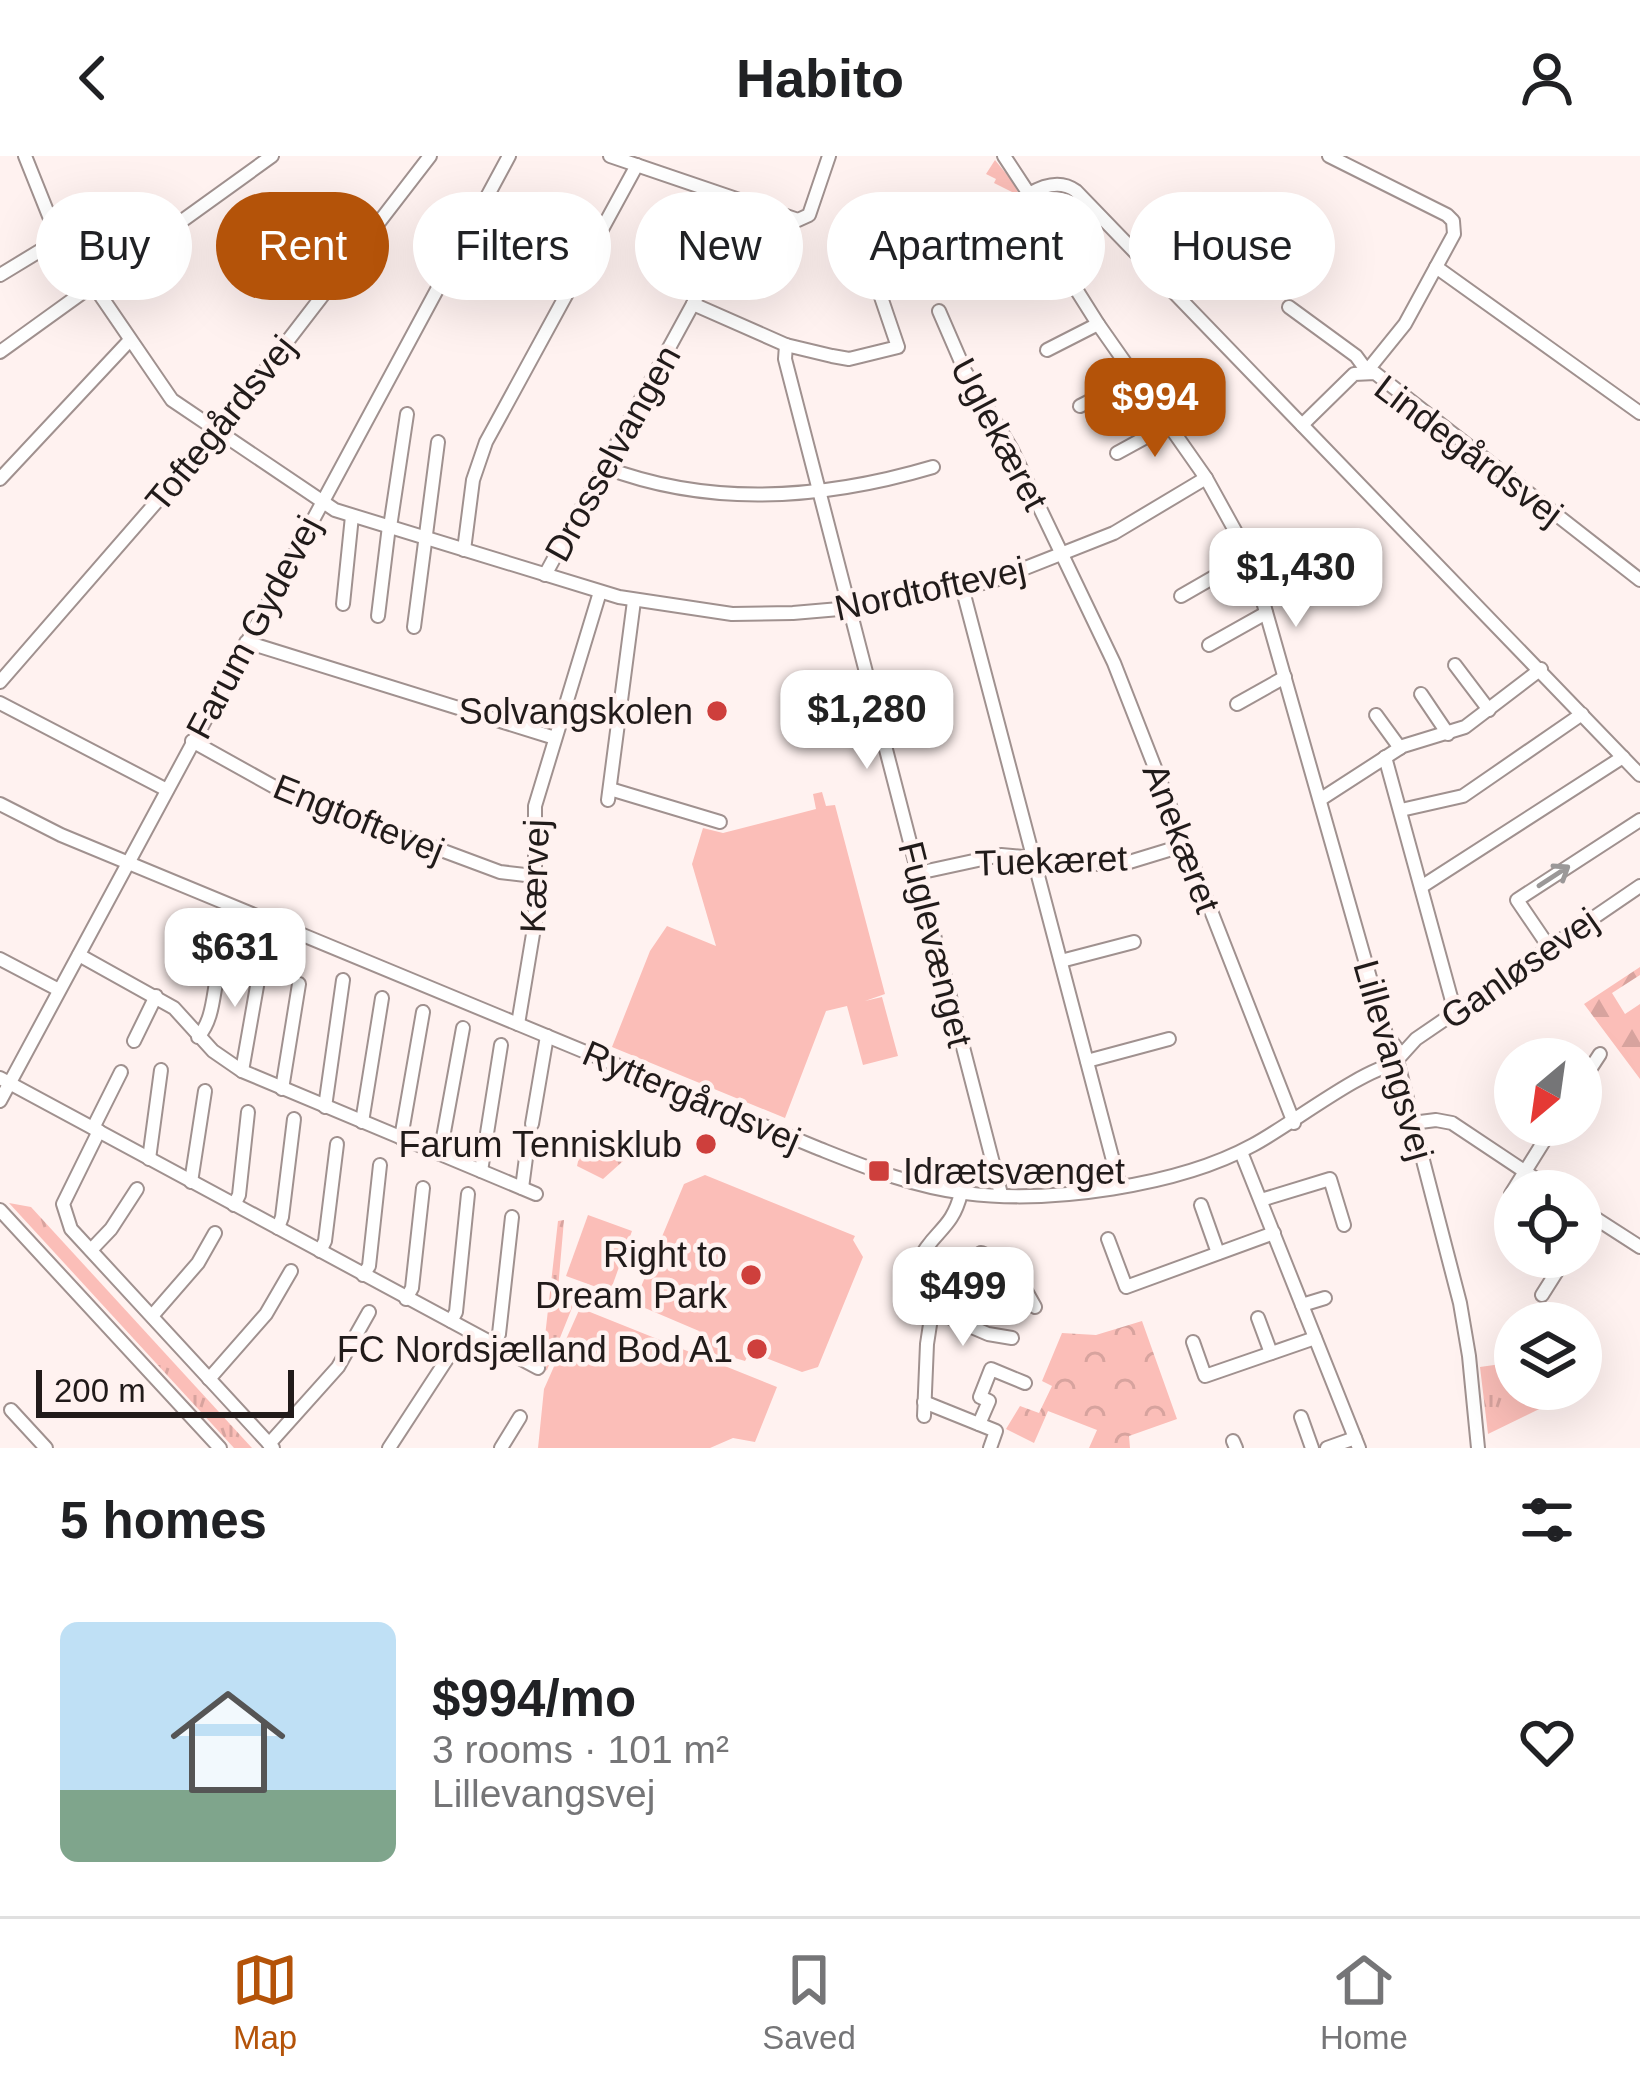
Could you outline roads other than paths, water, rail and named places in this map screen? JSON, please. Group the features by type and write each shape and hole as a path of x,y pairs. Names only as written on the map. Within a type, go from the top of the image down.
{"street":[{"name":"Nordtoftevej","path":"25,156 37,192"},
{"path":"192,214 272,156"},
{"name":"Toftegårdsvej","path":"0,682 219,430 430,156"},
{"name":"Farum Gydevej","path":"0,1101 5,1081 79,955 509,156"},
{"path":"610,156 711,192"},
{"path":"803,219 809,215 829,156"},
{"name":"Lillevangsvej","path":"1004,156 1028,192"},
{"path":"1289,307 1356,356 1366,371 1405,324 1454,234 1448,214 1329,156"},
{"path":"464,550 473,480 486,442 637,165"},
{"path":"1034,192 1053,184 1067,185 1074,192"},
{"path":"1105,224 1129,248"},
{"path":"0,275 36,253"},
{"path":"1436,267 1640,413"},
{"path":"0,352 73,300"},
{"name":"Nordtoftevej","path":"103,300 163,391 320,502 352,516 634,601 732,614 850,608 1009,577 1114,532 1206,478"},
{"name":"Drosselvangen","path":"545,575 695,300"},
{"path":"693,304 785,345 850,359 898,347 882,300"},
{"name":"Lillevangsvej","path":"1082,300 1206,478 1247,558 1266,613 1386,1034 1398,1059 1460,1303 1478,1448"},
{"path":"1180,300 1640,775"},
{"name":"Uglekæret","path":"939,311 965,371 1011,448 1064,556"},
{"path":"1047,350 1097,324"},
{"path":"0,478 130,340"},
{"name":"Fuglevænget","path":"785,345 1001,1194"},
{"name":"Lindegårdsvej","path":"1302,425 1354,374 1375,374 1640,580"},
{"path":"1081,406 1136,377"},
{"path":"378,616 407,414"},
{"path":"1117,454 1170,424"},
{"path":"414,627 438,442"},
{"path":"604,466 678,488 724,494 821,493 933,467"},
{"path":"343,604 352,516"},
{"name":"Anekæret","path":"1064,556 1114,663 1294,1123"},
{"path":"1180,596 1247,558"},
{"path":"962,587 1120,1187"},
{"name":"Kærvej","path":"518,1024 535,922 535,806 600,592"},
{"path":"634,601 609,794 720,822"},
{"path":"1209,645 1266,613"},
{"path":"246,642 555,738"},
{"path":"1455,665 1490,710"},
{"path":"1321,800 1418,738 1465,727 1540,669"},
{"path":"1237,704 1285,677"},
{"path":"1421,694 1448,734"},
{"path":"0,703 167,790"},
{"path":"1401,810 1462,796 1582,714"},
{"path":"1376,715 1400,748"},
{"name":"Engtoftevej","path":"192,741 280,790 500,872 534,876"},
{"path":"1384,757 1455,1012"},
{"path":"1421,886 1623,757"},
{"name":"Ryttergårdsvej","path":"0,804 128,862 874,1170 961,1193 1063,1193 1120,1187 1186,1171 1241,1151 1294,1123 1375,1068 1398,1059"},
{"path":"1549,947 1517,900 1640,820"},
{"name":"Tuekæret","path":"918,874 980,857 1126,863 1185,845"},
{"name":"Ganløsevej","path":"1398,1059 1455,1012 1640,886"},
{"path":"1061,961 1134,942"},
{"path":"198,1037 207,1027 218,965 225,952"},
{"path":"79,955 174,1008 198,1037 242,1071 536,1194"},
{"path":"0,959 59,990"},
{"path":"242,1071 260,969"},
{"path":"325,1106 343,980"},
{"path":"282,1089 299,984"},
{"path":"134,1041 156,996"},
{"path":"362,1122 382,998"},
{"path":"400,1138 423,1012"},
{"path":"440,1154 463,1028"},
{"path":"532,1124 547,1036"},
{"path":"1087,1061 1168,1040"},
{"path":"481,1171 502,1045"},
{"path":"148,1159 161,1070"},
{"path":"121,1072 64,1204 71,1228 271,1446 338,1367 369,1312"},
{"path":"5,1081 538,1368"},
{"path":"191,1182 205,1091"},
{"path":"234,1205 248,1112"},
{"path":"278,1228 294,1119"},
{"path":"1412,1123 1452,1124 1522,1170"},
{"path":"320,1251 337,1144"},
{"path":"522,1188 527,1150"},
{"path":"1241,1151 1357,1443 1328,1448"},
{"path":"363,1275 369,1266 380,1165"},
{"path":"1261,1200 1330,1178 1344,1225"},
{"path":"406,1299 412,1288 423,1189"},
{"path":"91,1250 137,1190"},
{"path":"961,1193 953,1220 933,1238 920,1260 933,1280 924,1409 996,1431 990,1448"},
{"path":"451,1321 456,1312 468,1194"},
{"path":"1201,1205 1218,1253"},
{"path":"0,1210 220,1448"},
{"path":"494,1344 500,1334 512,1217"},
{"path":"1602,1221 1639,1243"},
{"path":"1108,1239 1126,1287 1274,1233"},
{"path":"152,1316 199,1264 215,1234"},
{"path":"956,1320 974,1254 1012,1266 1035,1307"},
{"path":"209,1379 266,1314 291,1270"},
{"path":"1542,1295 1553,1278"},
{"path":"1302,1305 1325,1298"},
{"path":"932,1310 988,1334 1012,1338"},
{"path":"1258,1318 1271,1354"},
{"path":"1193,1342 1204,1376 1315,1338"},
{"path":"389,1448 449,1356"},
{"path":"979,1424 988,1401 980,1397 992,1369 1025,1383"},
{"path":"11,1410 46,1448"},
{"path":"501,1448 520,1417"},
{"path":"1301,1418 1312,1448"}],"place":[{"name":"Solvangskolen","path":"717,711"},
{"name":"Farum Tennisklub","path":"706,1144"},
{"name":"Idrætsvænget","path":"879,1171"},
{"name":"Right to Dream Park","path":"751,1275"},
{"name":"FC Nordsjælland Bod A1","path":"757,1349"}]}
